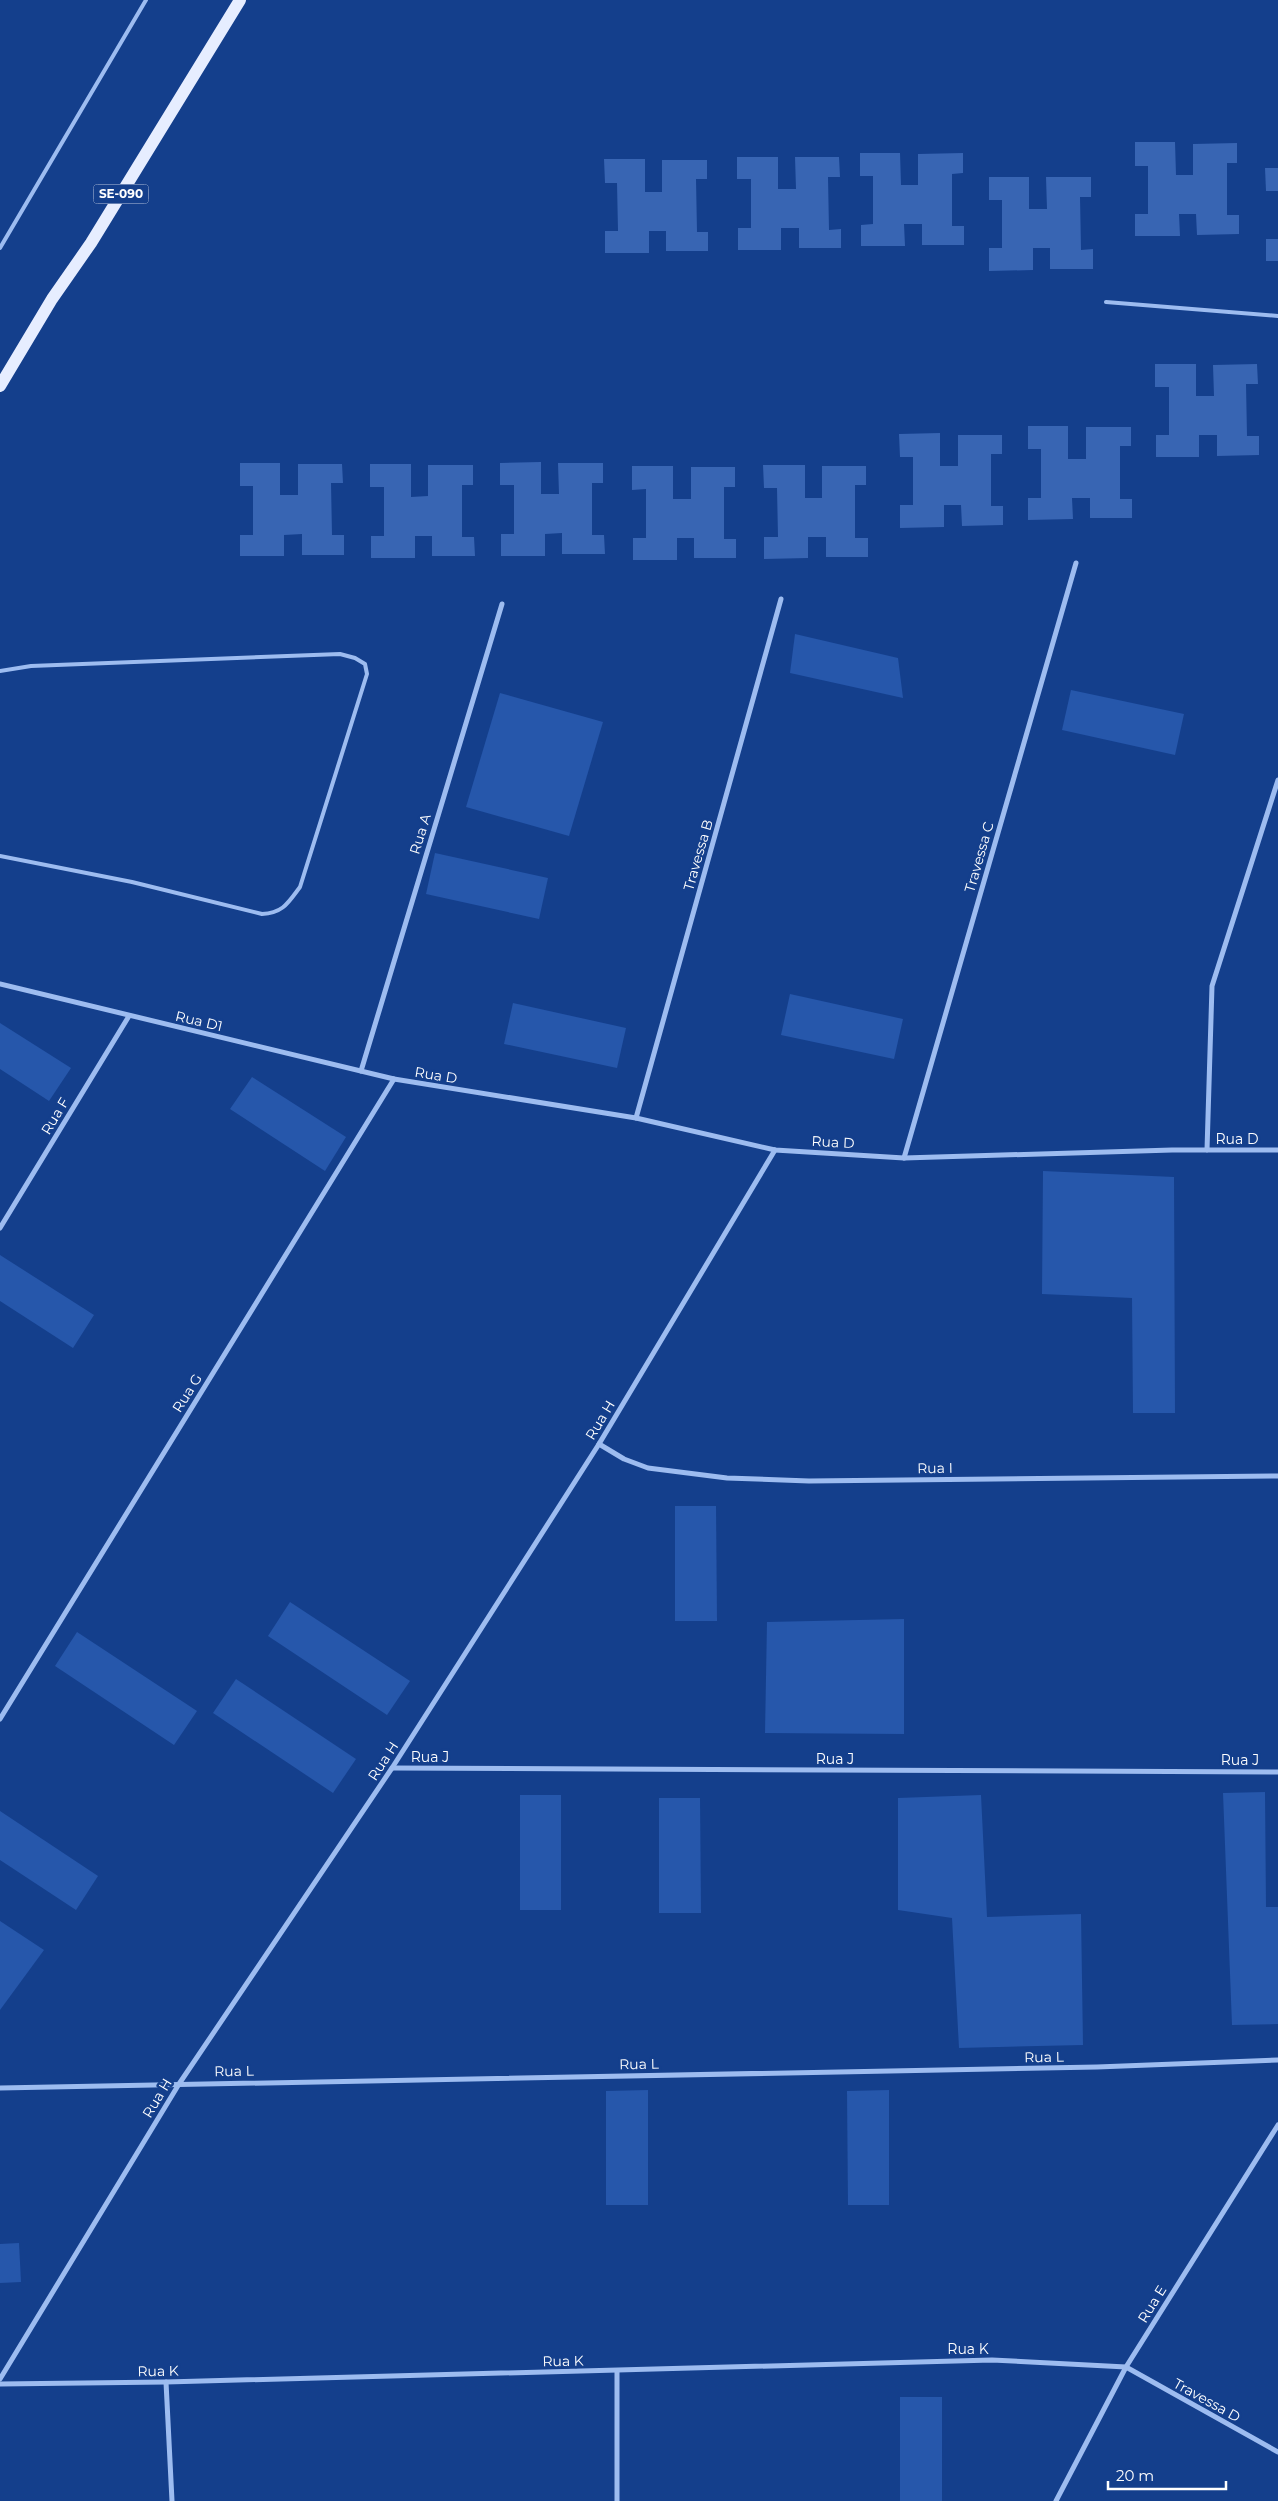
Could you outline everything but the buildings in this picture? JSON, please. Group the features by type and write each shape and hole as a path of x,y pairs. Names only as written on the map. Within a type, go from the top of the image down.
{"main road":[{"name":"SE-090","path":"0,386 52,298 91,243 240,0"}],"street":[{"name":"Travessa C","path":"904,1158 1076,563"},
{"name":"Travessa B","path":"636,1118 781,598"},
{"name":"Rua A","path":"361,1071 502,604"},
{"path":"1207,1150 1212,986 1278,780"},
{"name":"Rua D1","path":"0,984 394,1079"},
{"name":"Rua F","path":"0,1228 129,1016"},
{"name":"Rua D","path":"394,1079 636,1118 775,1150 904,1158 1207,1150 1278,1150"},
{"name":"Rua G","path":"0,1719 394,1079"},
{"name":"Rua H","path":"0,2379 179,2084 392,1768 599,1444 775,1150"},
{"name":"Rua I","path":"599,1444 624,1459 648,1468 727,1478 819,1481 1278,1476"},
{"name":"Rua J","path":"392,1768 1278,1772"},
{"name":"Rua L","path":"0,2088 1097,2067 1278,2060"},
{"name":"Rua E","path":"1056,2501 1126,2367 1278,2125"},
{"name":"Rua K","path":"0,2384 617,2371 942,2360 992,2360 1126,2367"},
{"name":"Travessa D","path":"1126,2367 1278,2452"},
{"path":"617,2371 617,2501"},
{"path":"166,2382 172,2501"}],"lane":[{"path":"0,248 146,0"},
{"path":"1106,302 1278,316"},
{"path":"0,671 32,666 340,654 355,658 365,664 367,674 300,887 286,905 275,914 262,914 132,882 0,856"}],"shaded area":[{"path":"795,634 898,658 903,698 790,673"},
{"path":"1071,690 1184,714 1175,755 1062,730"},
{"path":"500,693 603,722 569,836 466,807"},
{"path":"435,853 548,878 539,919 426,894"},
{"path":"790,994 903,1019 894,1059 781,1035"},
{"path":"513,1003 626,1028 617,1068 504,1044"},
{"path":"0,1023 71,1068 49,1101 0,1069"},
{"path":"252,1077 346,1137 325,1171 230,1109"},
{"path":"1043,1171 1174,1177 1175,1413 1133,1413 1132,1298 1042,1294"},
{"path":"0,1255 94,1315 73,1348 0,1301"},
{"path":"675,1506 716,1506 717,1621 675,1621"},
{"path":"290,1602 410,1681 387,1715 268,1636"},
{"path":"904,1619 904,1734 765,1733 767,1622"},
{"path":"77,1632 197,1711 174,1745 55,1666"},
{"path":"236,1679 356,1759 333,1793 213,1713"},
{"path":"1265,1792 1266,1907 1278,1907 1278,2024 1232,2025 1223,1793"},
{"path":"520,1795 561,1795 561,1910 520,1910"},
{"path":"981,1795 987,1917 1081,1914 1083,2045 959,2048 952,1918 898,1910 898,1798"},
{"path":"659,1798 700,1798 701,1913 659,1913"},
{"path":"0,1811 98,1876 76,1910 0,1860"},
{"path":"0,1921 44,1950 0,2010"},
{"path":"648,2090 648,2205 606,2205 606,2091"},
{"path":"889,2090 889,2205 848,2205 847,2091"},
{"path":"19,2243 21,2282 0,2283 0,2244"},
{"path":"900,2397 942,2397 942,2501 900,2501"}]}
